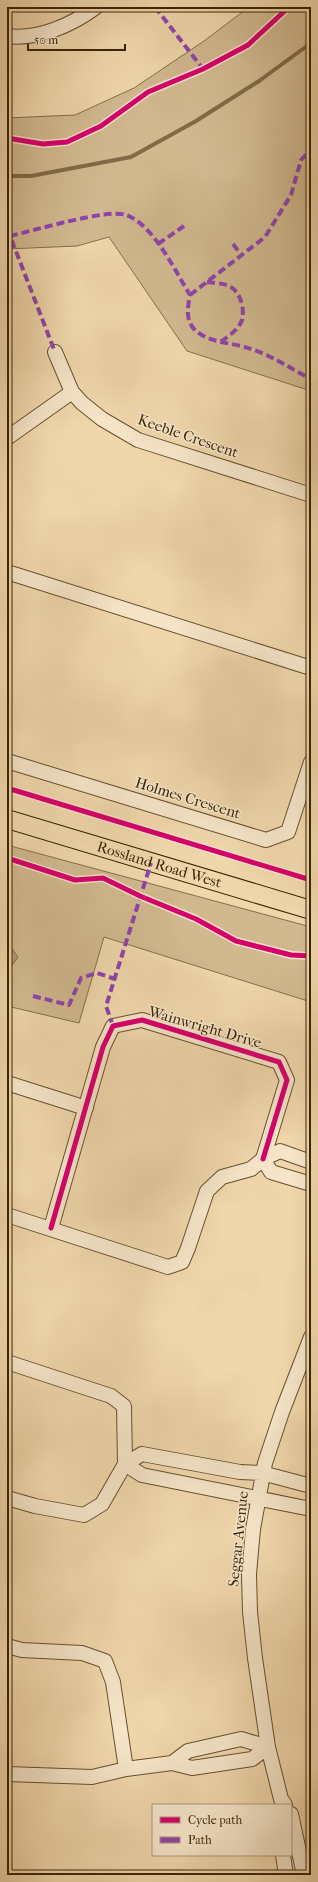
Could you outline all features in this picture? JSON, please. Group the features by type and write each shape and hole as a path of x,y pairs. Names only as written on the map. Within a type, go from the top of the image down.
{"main road":[{"name":"Rossland Road West","path":"7,819 311,910"}],"street":[{"path":"7,36 15,37 56,30 84,16 96,7"},
{"path":"7,438 72,392 55,352"},
{"name":"Keeble Crescent","path":"72,392 82,403 102,419 138,440 311,495"},
{"path":"7,572 311,668"},
{"name":"Holmes Crescent","path":"7,761 266,840 288,832 311,762"},
{"name":"Wainwright Drive","path":"51,1228 104,1047 113,1026 142,1020 278,1062 287,1080 264,1159"},
{"path":"7,1083 86,1108"},
{"path":"7,1215 168,1267 182,1262 207,1191 222,1177 251,1169 264,1159 280,1151 311,1162"},
{"path":"264,1159 271,1172 311,1184"},
{"name":"Seggar Avenue","path":"282,1803 268,1746 250,1612 250,1566 253,1529 260,1497 262,1473 282,1412 311,1337"},
{"path":"7,1362 111,1396 124,1406 125,1464"},
{"path":"7,1498 35,1506 84,1515 102,1504 125,1464 142,1454 240,1472 262,1473 311,1486"},
{"path":"125,1464 142,1474 260,1497 311,1509"},
{"path":"7,1646 22,1650 82,1653 104,1661 113,1682 126,1769"},
{"path":"172,1763 188,1751 241,1739 268,1746"},
{"path":"7,1774 92,1777 126,1769 172,1763 192,1768 252,1759 268,1746"},
{"path":"292,1819 304,1875"},
{"path":"283,1856 286,1875"}],"shaded area":[{"path":"249,7 311,7 311,391 187,351 109,237 77,246 7,249 7,118 75,115 134,88 204,41"},
{"path":"7,845 311,927 311,1002 104,937 79,1023 7,1006"},
{"path":"7,942 18,957 10,968 7,967"}],"waterway":[{"path":"7,176 31,176 131,157 196,121 259,81 311,43"}],"marked path":[{"path":"155,7 203,69"},
{"path":"190,295 265,237 291,195 301,160 311,149"},
{"path":"10,236 87,217 117,214 126,215 136,220 146,228 155,238 171,262 190,295 188,317 194,329 200,334 214,340 259,352 311,379"},
{"path":"7,217 10,236 55,352"},
{"path":"158,244 184,226"},
{"path":"233,244 242,256"},
{"path":"207,282 224,284 233,288 241,300 243,310 241,323 233,332 220,342"},
{"path":"113,1026 106,1006 151,863"},
{"path":"33,996 69,1005 81,978 97,973 115,979"}],"cycle path":[{"path":"7,138 43,144 67,142 101,126 148,92 203,69 248,45 289,7"},
{"path":"7,788 311,880"},
{"path":"7,858 75,880 103,878 140,896 196,919 236,941 291,955 311,956"},
{"path":"51,1228 103,1047 113,1026 142,1020 279,1062 287,1080 263,1159"}]}
